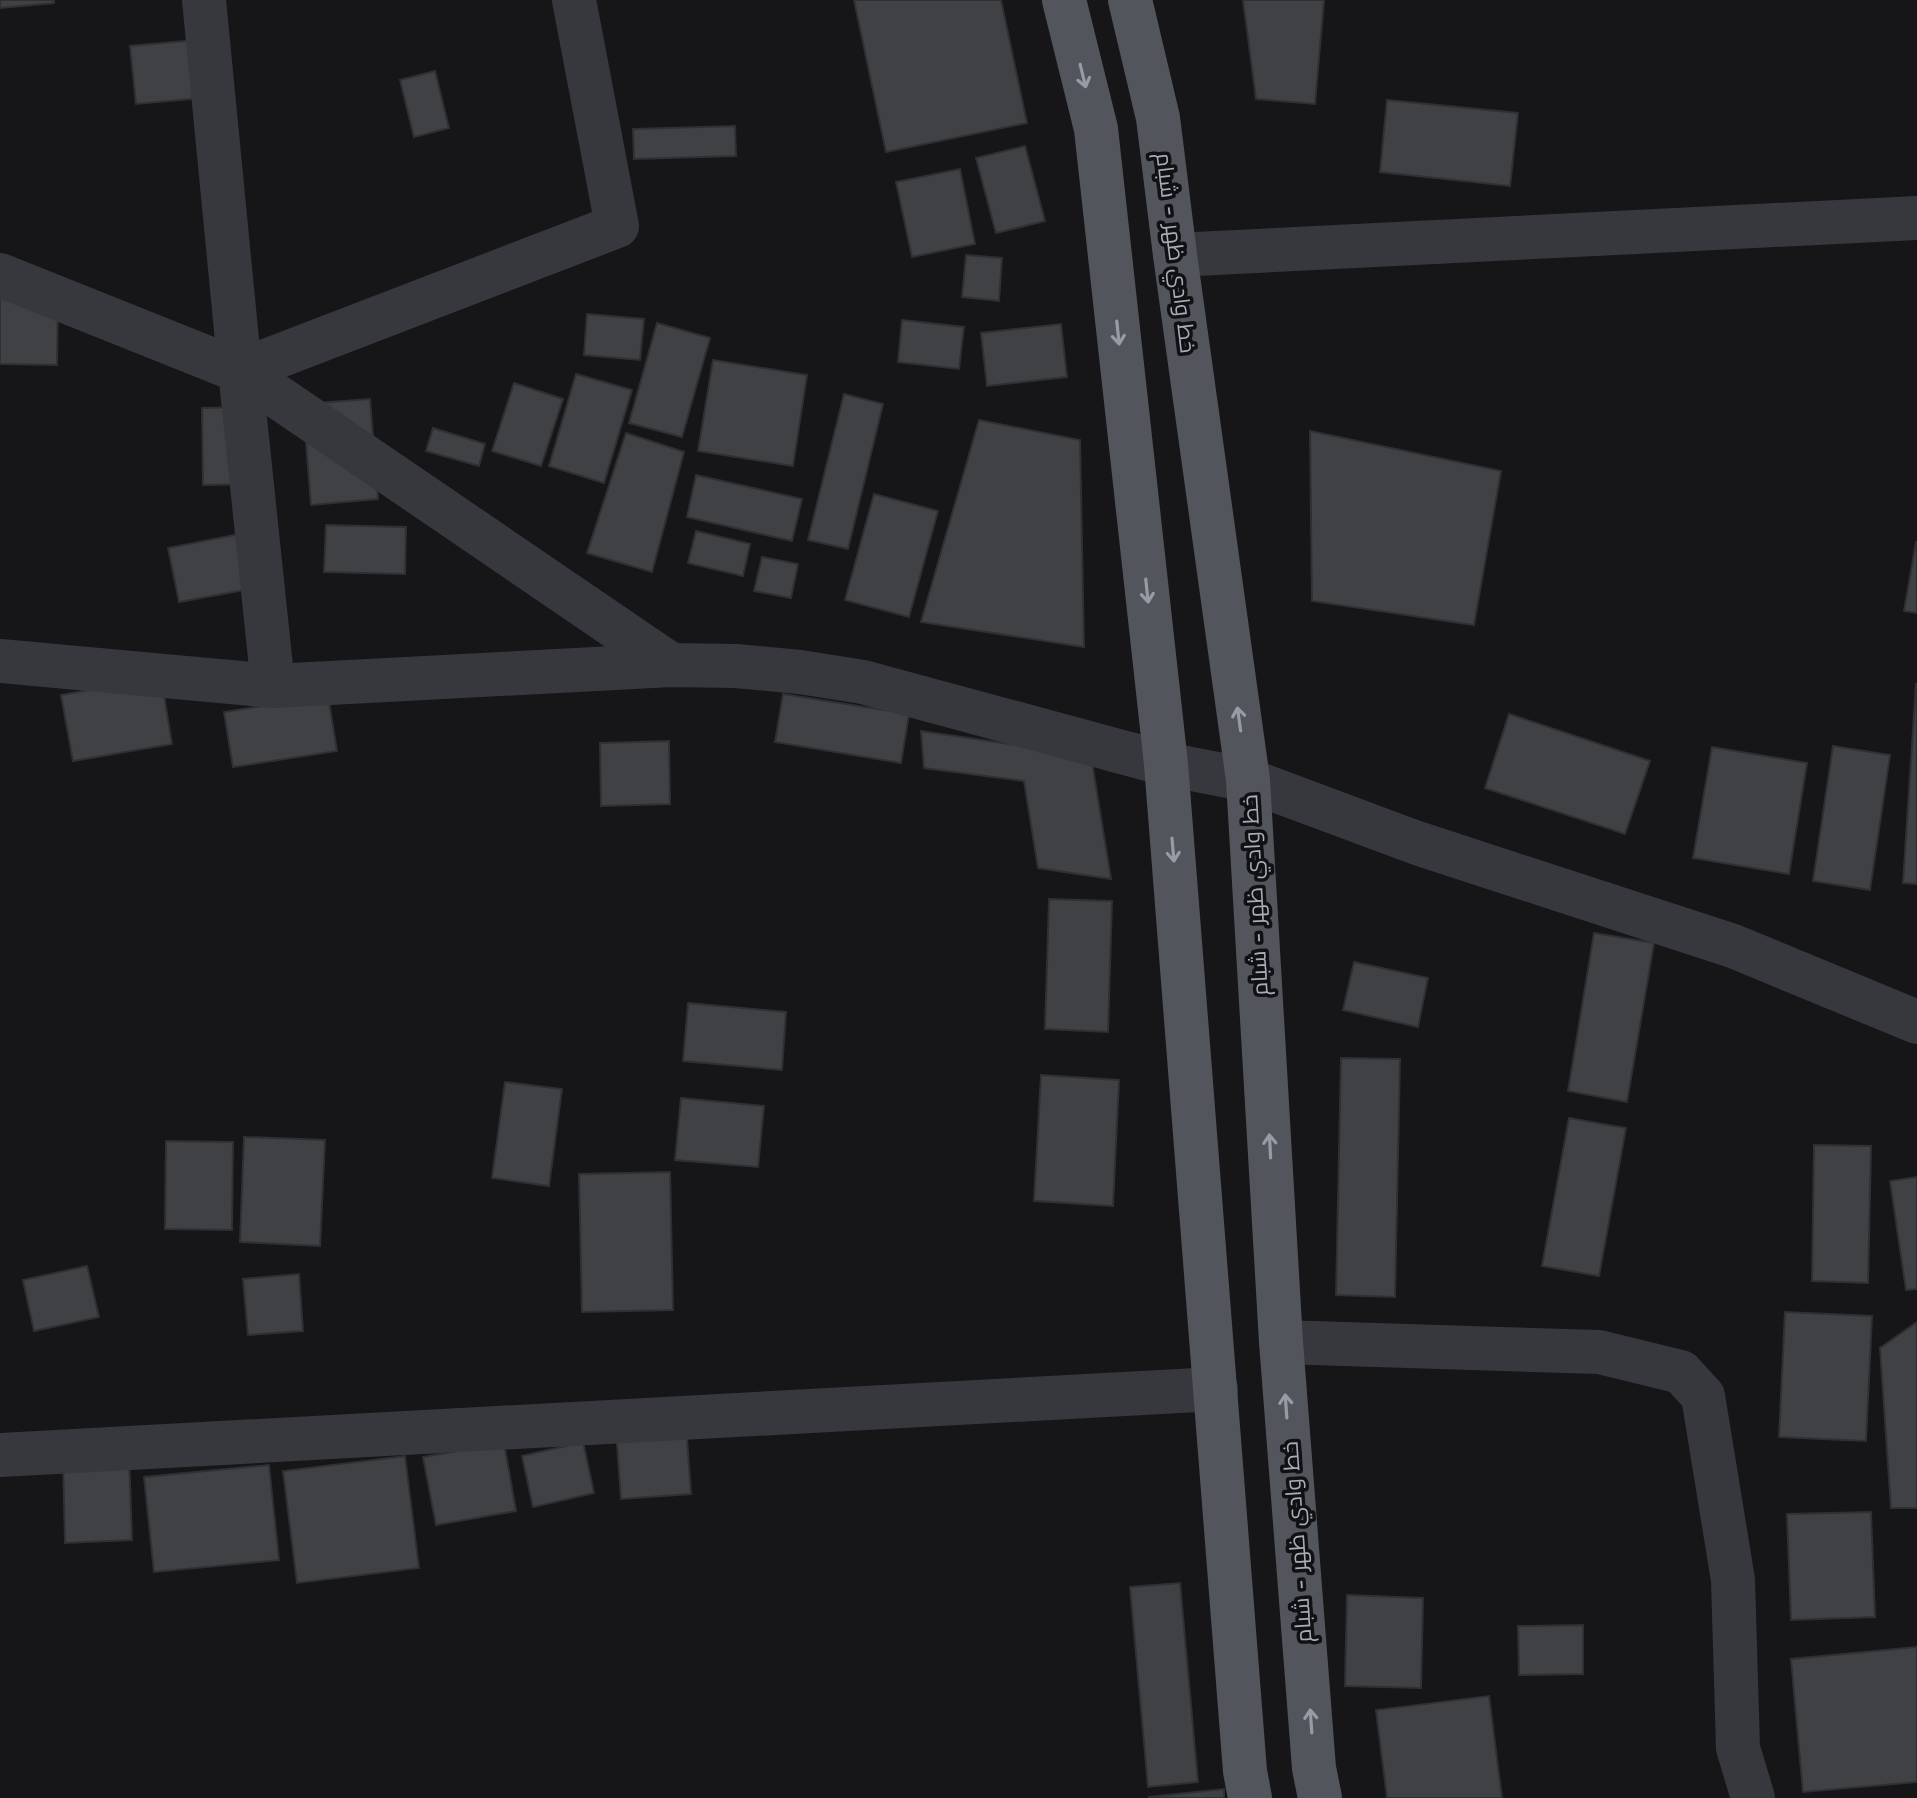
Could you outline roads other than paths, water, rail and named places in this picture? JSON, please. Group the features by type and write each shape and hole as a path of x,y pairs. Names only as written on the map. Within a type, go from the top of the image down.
{"main road":[{"path":"1064,0 1096,129 1166,764 1245,1771 1250,1798"},
{"name":"خط وادي ظهر - شبام","path":"1130,0 1158,118 1248,780 1281,1342 1314,1768 1320,1798"}],"street":[{"path":"204,0 273,686"},
{"path":"240,371 617,226 574,0"},
{"path":"1175,255 1917,218"},
{"path":"0,275 240,371 671,665"},
{"path":"0,661 273,686 671,665 736,666 863,682 1166,764 1248,780 1417,843 1733,946 1917,1022"},
{"path":"1281,1342 1599,1352 1681,1372 1703,1396 1733,1580 1738,1748 1753,1798"},
{"path":"0,1455 1216,1389"}]}
